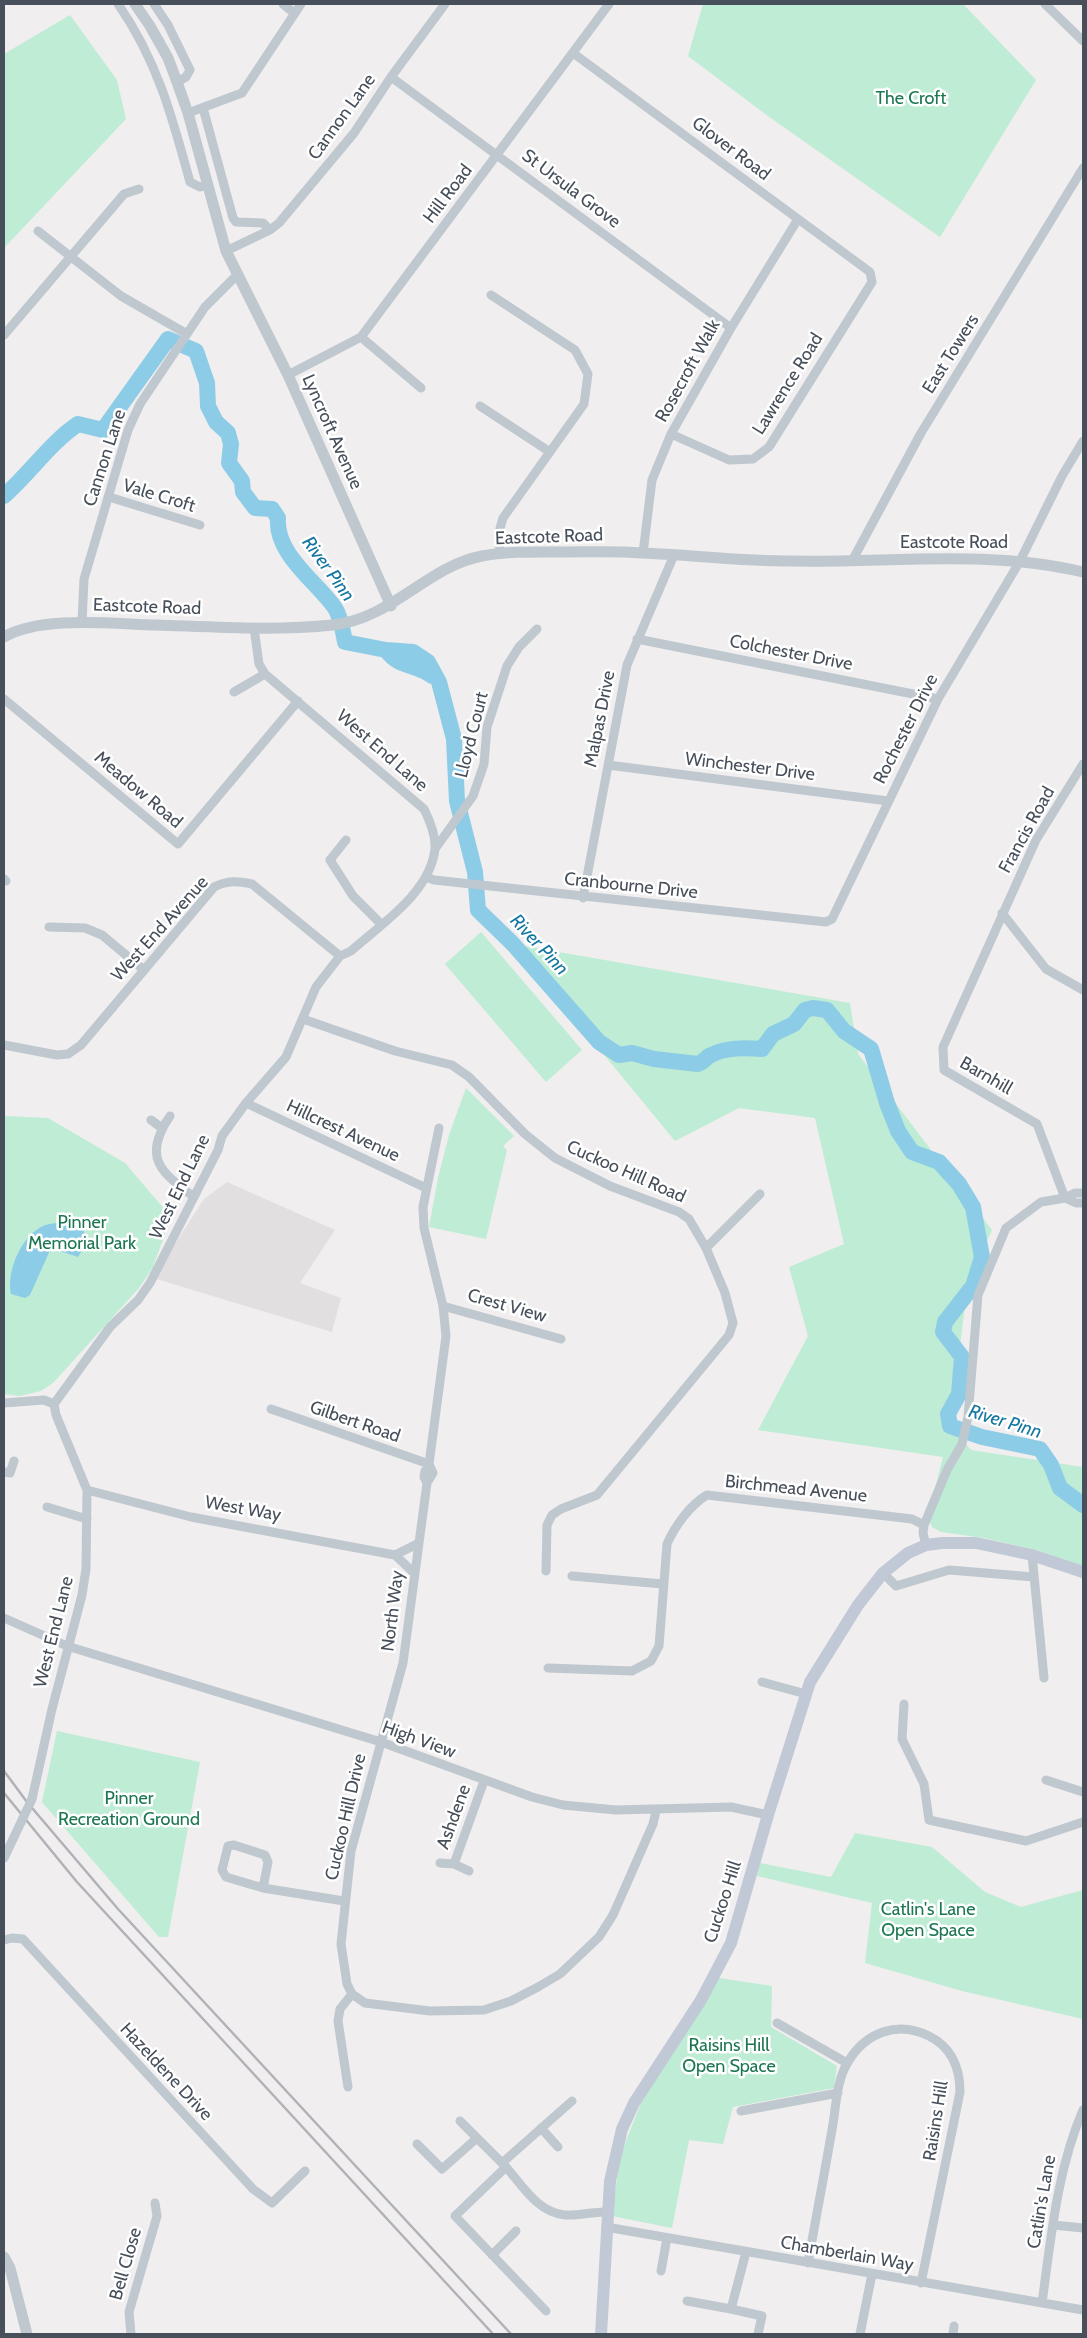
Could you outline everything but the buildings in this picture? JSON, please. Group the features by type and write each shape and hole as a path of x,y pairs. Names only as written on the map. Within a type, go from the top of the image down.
{"main road":[{"name":"Cuckoo Hill","path":"601,2334 606,2228 611,2172 622,2129 634,2103 701,2000 731,1943 768,1815 810,1682 858,1605 883,1573 908,1553 926,1545 942,1542 976,1543 1032,1555 1083,1572"}],"street":[{"path":"118,4 132,25 159,76 170,107 190,182 200,187 207,185"},
{"name":"Lyncroft Avenue","path":"135,4 159,42 177,82 188,113 226,251 288,376 391,606"},
{"path":"154,4 168,25 190,70 186,77 177,82"},
{"path":"283,4 294,13"},
{"path":"188,113 242,93 301,4"},
{"name":"Cannon Lane","path":"226,251 270,230 279,223 354,133 391,77 445,4"},
{"name":"Hill Road","path":"288,376 361,338 609,4"},
{"path":"1045,4 1083,41"},
{"name":"Glover Road","path":"573,53 870,272"},
{"name":"St Ursula Grove","path":"391,77 731,328"},
{"path":"203,108 233,218 236,222 240,223 263,223 270,230"},
{"name":"East Towers","path":"852,561 921,433 1083,168"},
{"path":"4,334 124,194 139,189"},
{"name":"Rosecroft Walk","path":"642,553 652,480 671,434 731,328 798,219"},
{"path":"38,231 121,296 185,337"},
{"name":"Lawrence Road","path":"671,434 729,460 753,459 769,447 872,282 870,272"},
{"name":"Cannon Lane","path":"82,623 84,579 128,430 140,404 205,308 237,275"},
{"path":"491,295 575,350 588,374 584,404 503,518 499,532 500,554"},
{"path":"361,338 421,388"},
{"path":"480,406 550,452"},
{"name":"Rochester Drive","path":"832,919 938,699 1020,560 1062,476 1083,441"},
{"name":"Vale Croft","path":"109,497 200,525"},
{"name":"Eastcote Road","path":"4,637 13,632 36,626 82,623 254,628 348,623 391,606 441,573 461,563 479,557 500,554 642,553 790,561 946,558 1020,560 1083,572"},
{"name":"Malpas Drive","path":"583,898 627,665 674,555"},
{"path":"234,692 264,674 258,664 254,628"},
{"name":"Lloyd Court","path":"435,849 473,796 484,764 487,727 507,666 519,647 537,628"},
{"name":"Colchester Drive","path":"637,639 938,699"},
{"name":"West End Lane","path":"4,1858 32,1799 67,1646 82,1595 86,1569 87,1490 56,1415 54,1404 110,1327 138,1300 150,1283 218,1150 222,1136 246,1103 286,1057 316,987 340,956 351,951 409,898 426,877 435,849 433,829 424,809 264,674"},
{"name":"Meadow Road","path":"4,699 178,844 298,701"},
{"name":"Winchester Drive","path":"608,765 888,801"},
{"name":"Francis Road","path":"1002,913 1036,840 1083,765"},
{"path":"346,840 330,860 353,896 381,924"},
{"name":"Cranbourne Drive","path":"426,877 469,885 583,898 826,922 832,919"},
{"name":"West End Avenue","path":"4,1045 57,1055 68,1054 81,1045 214,888 224,882 237,881 252,884 340,956"},
{"path":"1002,913 1046,969 1083,990"},
{"name":"Barnhill","path":"1002,913 943,1047 944,1070 1037,1124 1065,1198"},
{"path":"49,927 85,928 102,935 144,970"},
{"name":"Cuckoo Hill Road","path":"302,1019 395,1051 452,1065 468,1077 525,1134 555,1158 610,1186 679,1212 689,1219 706,1248 725,1293 733,1323 729,1335 597,1495 561,1509 552,1515 547,1525 546,1571"},
{"name":"Hillcrest Avenue","path":"246,1103 426,1188"},
{"path":"170,1116 158,1136 157,1152 160,1167 170,1179 194,1196"},
{"path":"151,1120 162,1128"},
{"path":"429,1466 445,1349 443,1306 424,1228 426,1188 439,1128"},
{"path":"926,1545 922,1533 924,1525 947,1470 962,1444 968,1418 978,1294 1006,1228 1041,1202 1065,1198 1075,1193 1083,1193"},
{"path":"706,1248 760,1194"},
{"path":"1065,1198 1076,1203 1083,1203"},
{"name":"Crest View","path":"443,1306 561,1338"},
{"path":"4,1403 44,1400 54,1404"},
{"name":"Gilbert Road","path":"271,1410 429,1466"},
{"path":"4,1472 10,1473 14,1461"},
{"name":"North Way","path":"380,1742 403,1663 427,1483 424,1477 425,1471 429,1466"},
{"name":"West Way","path":"87,1490 191,1517 394,1555"},
{"name":"Birchmead Avenue","path":"548,1668 632,1671 651,1661 658,1646 667,1544 672,1534 697,1501 707,1495 912,1518 924,1525"},
{"path":"47,1507 87,1518"},
{"path":"414,1573 394,1555 418,1543"},
{"path":"1032,1555 1044,1678"},
{"path":"883,1573 896,1586 948,1570 1034,1577"},
{"path":"572,1576 664,1584"},
{"name":"High View","path":"4,1618 67,1646 380,1742 484,1781 563,1805 616,1810 656,1811 731,1807 768,1815"},
{"path":"762,1682 806,1694"},
{"path":"904,1704 902,1739 924,1784 929,1820 1026,1841 1083,1822"},
{"name":"Cuckoo Hill Drive","path":"352,1994 347,1984 341,1944 344,1901 352,1851 380,1742"},
{"path":"1046,1780 1083,1792"},
{"name":"Ashdene","path":"454,1864 484,1781"},
{"path":"348,2087 338,2021 340,2009 352,1994 365,2003 430,2012 484,2010 511,2001 560,1974 599,1937 613,1915 653,1824 656,1811"},
{"path":"263,1888 268,1862 265,1854 234,1845 228,1846 222,1870 226,1877 263,1888 344,1901"},
{"path":"440,1862 454,1864 469,1872"},
{"name":"Hazeldene Drive","path":"4,1940 12,1938 23,1939 253,2189 272,2204 305,2171"},
{"path":"777,2023 847,2063"},
{"name":"Raisins Hill","path":"808,2263 838,2093 847,2063 861,2044 874,2035 890,2029 905,2029 921,2032 937,2040 948,2050 956,2064 960,2078 960,2092 921,2283"},
{"path":"741,2111 838,2093"},
{"path":"546,2311 455,2216 541,2128 572,2100"},
{"name":"Catlin's Lane","path":"1042,2303 1053,2224 1067,2155 1083,2110"},
{"path":"460,2121 504,2165 537,2203 549,2211 565,2215 608,2212"},
{"path":"541,2128 558,2147"},
{"path":"417,2144 442,2169 477,2138"},
{"name":"Bell Close","path":"131,2334 129,2312 157,2216 156,2203"},
{"path":"1053,2224 1083,2228"},
{"name":"Chamberlain Way","path":"606,2228 1083,2310"},
{"path":"492,2255 516,2231"},
{"path":"661,2271 667,2238"},
{"path":"731,2309 746,2252"},
{"path":"4,2257 10,2268 27,2334"},
{"path":"860,2334 872,2274"},
{"path":"687,2301 762,2316 758,2334"}],"shaded area":[{"path":"227,1182 335,1230 300,1283 341,1298 332,1332 153,1278 204,1199"}],"green space":[{"name":"The Croft","path":"703,4 963,4 1036,80 940,237 768,116 688,56"},
{"path":"70,15 117,80 126,119 4,248 4,54"},
{"path":"481,932 582,1050 546,1082 445,964"},
{"path":"513,944 850,1003 858,1054 992,1230 968,1281 950,1426 971,1450 1083,1467 1083,1566 1037,1550 984,1538 941,1532 932,1527 928,1517 943,1457 758,1430 808,1336 789,1267 844,1244 815,1118 739,1108 675,1141"},
{"path":"466,1088 514,1136 503,1146 507,1150 486,1239 429,1227 438,1178 449,1135"},
{"name":"Pinner Memorial Park","path":"4,1116 48,1118 125,1163 171,1217 153,1267 139,1288 53,1383 41,1391 19,1396 4,1394"},
{"name":"Pinner Recreation Ground","path":"57,1731 200,1762 168,1937 159,1937 42,1802"},
{"name":"Catlin's Lane Open Space","path":"855,1833 932,1847 985,1892 1021,1907 1083,1890 1083,2019 962,1991 865,1963 872,1903 757,1876 760,1863 831,1877"},
{"name":"Raisins Hill Open Space","path":"719,1978 772,1986 771,2027 837,2066 834,2088 733,2107 723,2144 689,2140 672,2228 612,2216 620,2156 641,2103"}],"water":[{"path":"73,1219 80,1222 85,1236 83,1248 78,1257 51,1248 30,1295 25,1298 11,1294 10,1285 13,1265 28,1238 43,1226"}],"waterway":[{"name":"River Pinn","path":"4,496 49,449 78,424 103,430 168,339 196,351 207,383 208,406 216,422 228,433 231,444 229,463 242,481 243,492 255,508 272,509 278,518 279,531 290,555 335,608 342,625 345,642 386,650 413,652 428,662 439,682 454,739 457,801 475,872 478,910 513,944 599,1042 619,1055 632,1053 654,1059 698,1064 717,1052 743,1048 762,1049 773,1034 794,1024 805,1010 813,1008 827,1010 844,1031 871,1049 887,1103 898,1131 912,1152 939,1162 959,1184 973,1207 982,1257 973,1286 945,1322 943,1332 962,1357 959,1394 948,1414 950,1426 982,1437 1040,1449 1051,1465 1060,1488 1083,1505"},
{"path":"386,650 391,656 402,663 420,669 432,676"}],"railway":[{"path":"4,1771 27,1802 118,1909 511,2334"},
{"path":"4,1793 77,1882 493,2334"}]}
